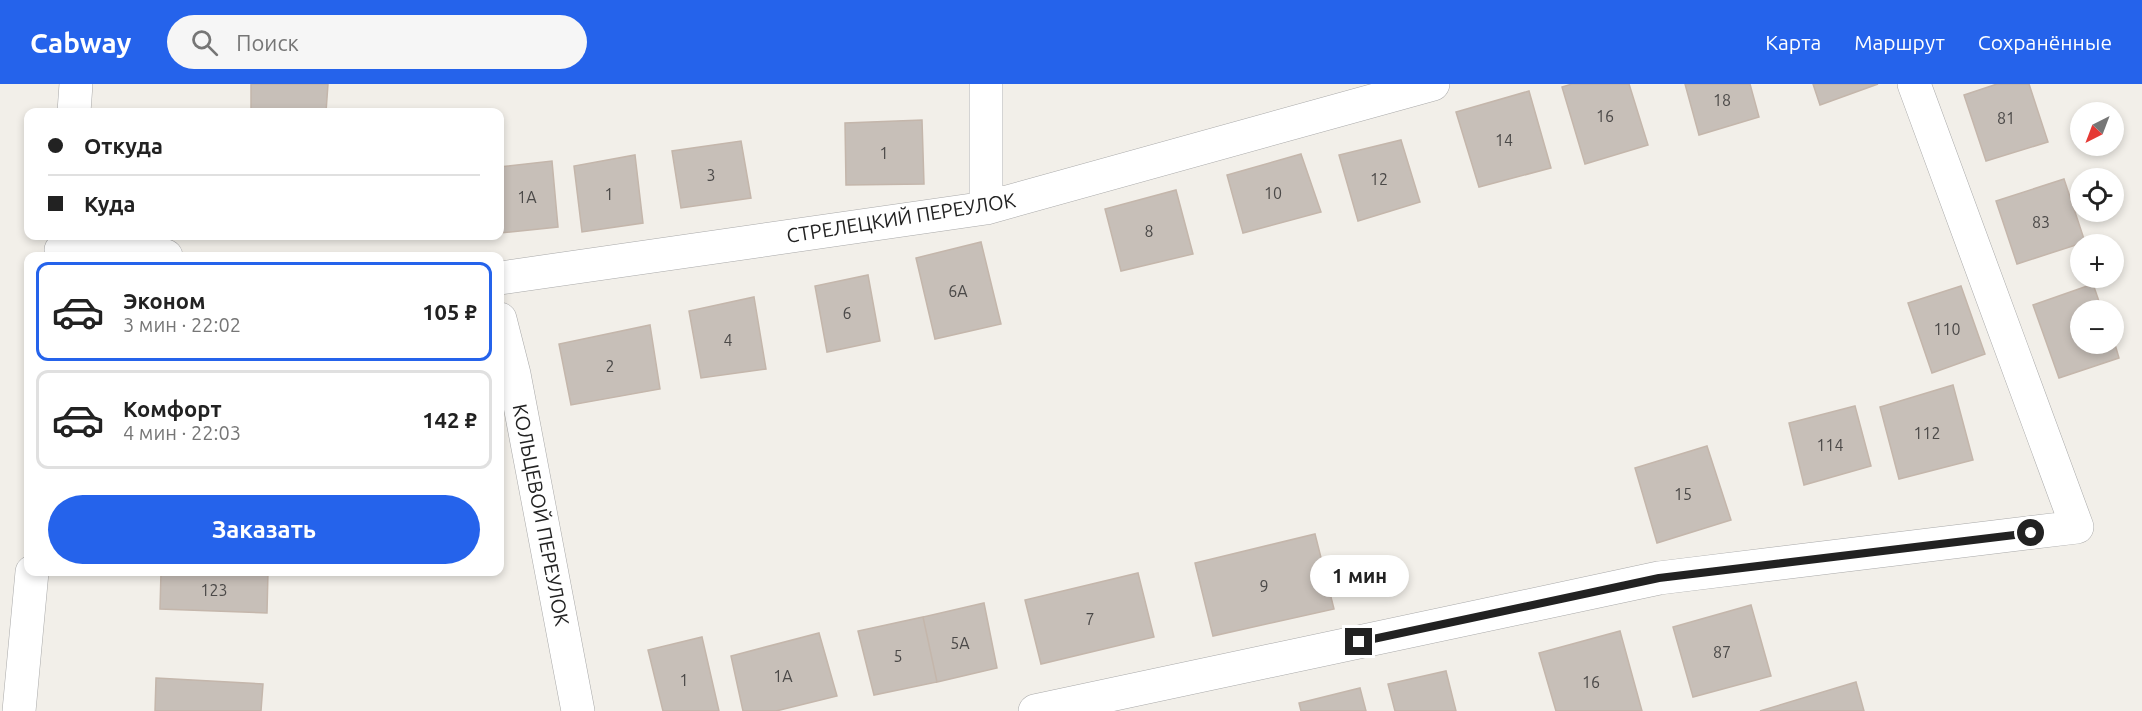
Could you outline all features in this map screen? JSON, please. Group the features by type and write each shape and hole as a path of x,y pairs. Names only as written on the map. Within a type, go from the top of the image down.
{"street":[{"path":"74,108 76,84"},
{"path":"986,84 986,208"},
{"name":"СТРЕЛЕЦКИЙ ПЕРЕУЛОК","path":"504,277 986,208 1433,84"},
{"path":"1035,711 1659,578 2077,527 1914,84"},
{"path":"61,247 119,252"},
{"name":"КОЛЬЦЕВОЙ ПЕРЕУЛОК","path":"504,335 514,374 578,711"},
{"path":"19,711 32,576"}],"building":[{"path":"251,84 328,84 326,108 251,108"},
{"path":"1572,84 1629,84 1648,145 1585,164 1562,87"},
{"path":"1685,84 1750,84 1759,117 1699,135"},
{"path":"1813,84 1878,84 1820,105"},
{"path":"1997,84 2029,84 2048,142 1986,161 1964,95"},
{"path":"1529,91 1551,168 1479,187 1456,112"},
{"path":"922,120 924,184 846,185 845,123"},
{"path":"1401,140 1420,202 1358,221 1339,155"},
{"path":"741,141 751,198 681,208 672,151"},
{"path":"1301,154 1321,212 1243,233 1227,175"},
{"path":"635,155 643,223 582,232 574,166"},
{"path":"552,161 558,227 504,233 504,167"},
{"path":"2064,179 2070,197 2070,222 2078,222 2082,234 2070,234 2070,247 2017,264 1996,201"},
{"path":"1176,190 1193,254 1121,271 1105,209"},
{"path":"981,242 1001,324 935,339 916,258"},
{"path":"868,275 880,341 827,352 815,286"},
{"path":"1961,286 1985,354 1932,373 1908,303"},
{"path":"2082,288 2094,288 2099,300 2070,300 2070,354 2118,354 2119,358 2059,378 2033,305"},
{"path":"754,297 766,369 701,378 689,311"},
{"path":"650,325 660,389 571,405 559,344"},
{"path":"1953,385 1973,460 1899,479 1880,407"},
{"path":"1855,406 1871,466 1804,485 1789,423"},
{"path":"1707,446 1731,520 1657,543 1635,468"},
{"path":"1315,534 1334,609 1213,636 1195,563"},
{"path":"1138,573 1154,637 1041,664 1025,600"},
{"path":"161,576 268,576 267,613 160,609"},
{"path":"984,603 997,668 937,682 923,617"},
{"path":"1751,605 1771,676 1693,697 1673,627"},
{"path":"923,617 937,682 874,695 858,631"},
{"path":"1620,631 1642,711 1556,711 1539,653"},
{"path":"819,633 837,696 776,711 743,711 731,656"},
{"path":"702,637 719,711 663,711 648,650"},
{"path":"1446,671 1456,711 1395,711 1388,684"},
{"path":"156,678 263,684 261,711 155,711"},
{"path":"1856,682 1864,711 1760,711"},
{"path":"1360,688 1366,711 1301,711 1299,703"}],"route":[{"path":"1359,642 1659,578 2031,533"}]}
